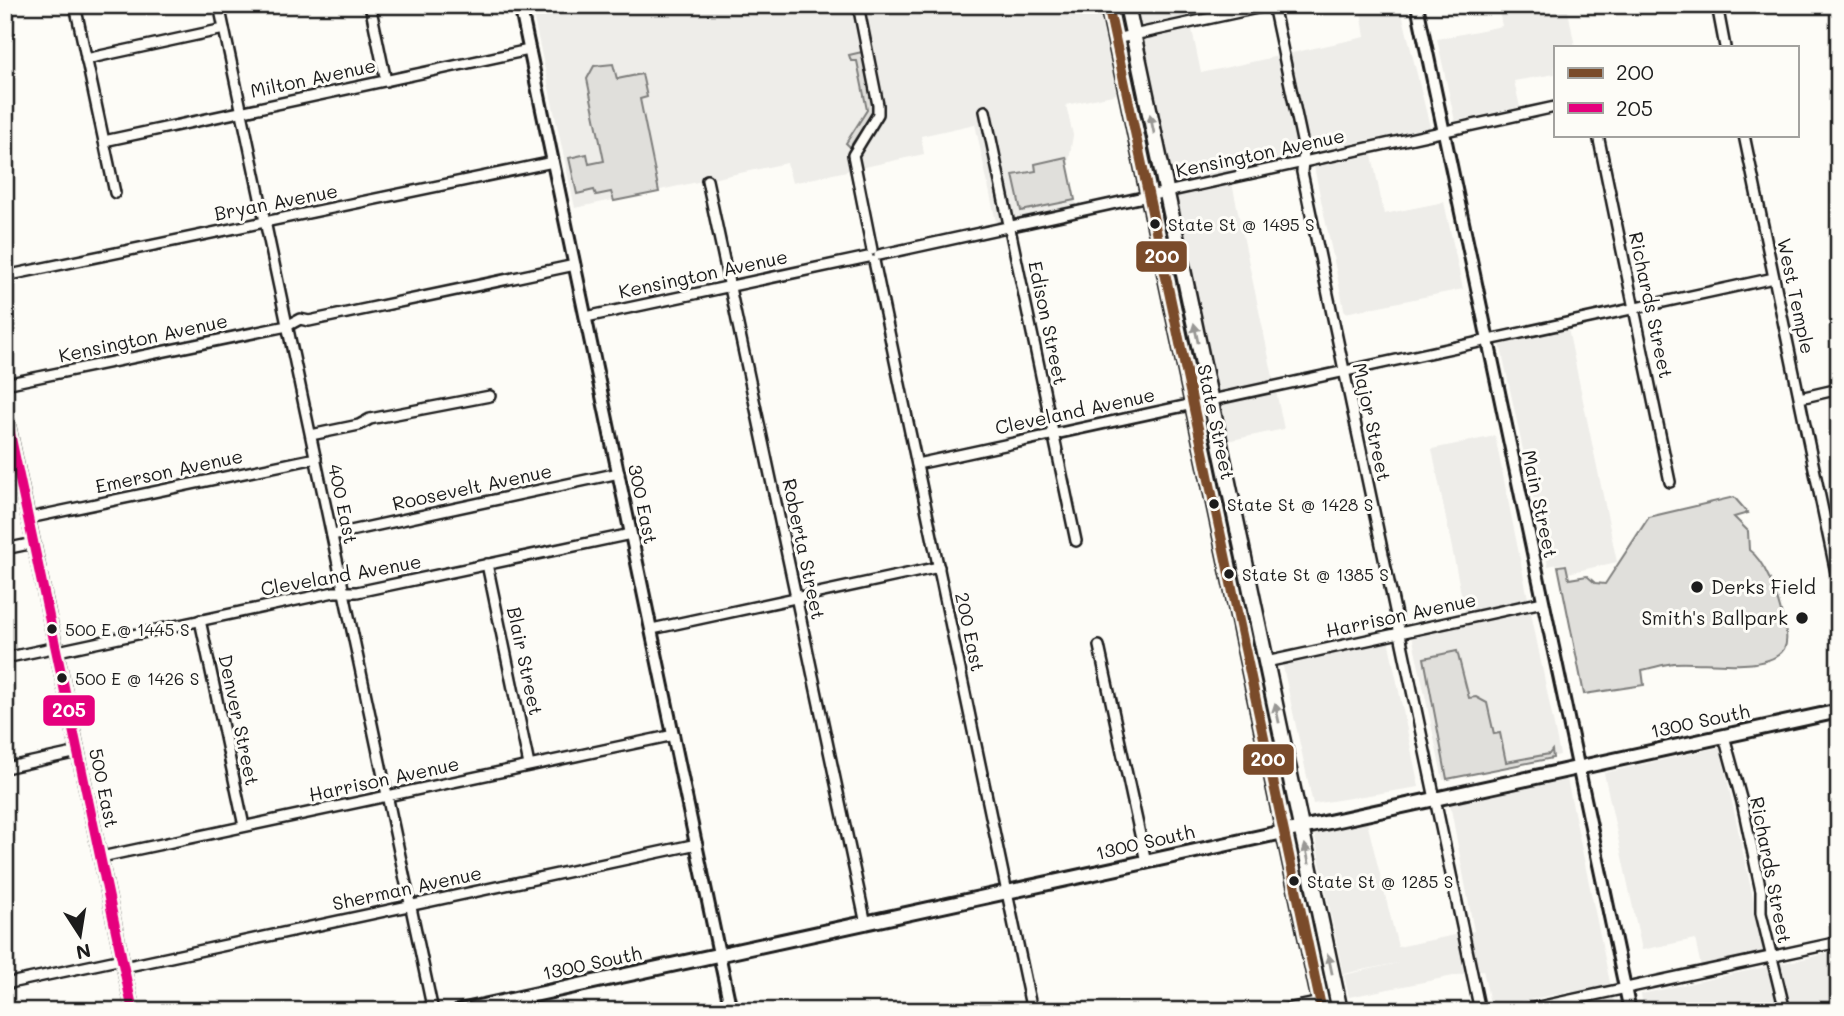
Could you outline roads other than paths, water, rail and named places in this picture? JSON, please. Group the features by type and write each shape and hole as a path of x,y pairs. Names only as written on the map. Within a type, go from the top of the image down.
{"main road":[{"name":"State Street","path":"1108,5 1322,1006"},
{"name":"State Street","path":"1127,5 1340,1011"},
{"name":"1300 South","path":"460,1011 1839,711"}],"street":[{"path":"75,5 115,193"},
{"name":"400 East","path":"219,5 433,1011"},
{"path":"370,5 386,80"},
{"name":"300 East","path":"520,5 731,1011"},
{"name":"200 East","path":"858,5 878,114 853,155 1032,1011"},
{"path":"1115,39 1272,5"},
{"name":"Major Street","path":"1272,5 1304,149 1302,172 1343,371 1480,1011"},
{"name":"Main Street","path":"1417,5 1630,1011"},
{"path":"1717,5 1725,46"},
{"path":"86,59 224,29"},
{"name":"Milton Avenue","path":"104,141 529,50"},
{"name":"Kensington Avenue","path":"586,317 1554,107"},
{"name":"Edison Street","path":"985,111 1076,541"},
{"name":"Richards Street","path":"1598,136 1670,482"},
{"name":"West Temple","path":"1744,136 1839,587"},
{"name":"Bryan Avenue","path":"5,276 553,162"},
{"name":"Roberta Street","path":"707,180 866,924"},
{"name":"Kensington Avenue","path":"5,384 287,326 300,319 309,321 575,265"},
{"name":"Cleveland Avenue","path":"917,464 1774,278"},
{"path":"1800,398 1839,389"},
{"path":"311,435 359,425 370,419 490,396"},
{"name":"500 East","path":"5,409 8,439 29,518 133,1011"},
{"name":"Emerson Avenue","path":"29,518 316,458"},
{"name":"Roosevelt Avenue","path":"332,535 619,473"},
{"name":"Cleveland Avenue","path":"5,658 344,592 360,592 631,534"},
{"path":"5,549 34,542"},
{"name":"Blair Street","path":"487,564 530,765"},
{"path":"652,629 939,567"},
{"name":"Harrison Avenue","path":"1266,662 1543,602"},
{"name":"Denver Street","path":"200,620 244,826"},
{"path":"1099,646 1146,862"},
{"name":"Harrison Avenue","path":"101,857 674,734"},
{"name":"Richards Street","path":"1724,736 1761,891 1761,913 1770,957 1785,1011"},
{"path":"5,768 78,752"},
{"name":"Sherman Avenue","path":"5,984 412,905 697,844"},
{"path":"1520,1011 1839,942"},
{"path":"1277,1011 1322,1006"}],"place":[{"name":"State St @ 1495 S","path":"1155,224"},
{"name":"State St @ 1428 S","path":"1214,504"},
{"name":"State St @ 1385 S","path":"1229,574"},
{"name":"Derks Field","path":"1697,587"},
{"name":"Smith's Ballpark","path":"1802,618"},
{"name":"500 E @ 1445 S","path":"52,629"},
{"name":"500 E @ 1426 S","path":"62,678"},
{"name":"State St @ 1285 S","path":"1294,881"}]}
